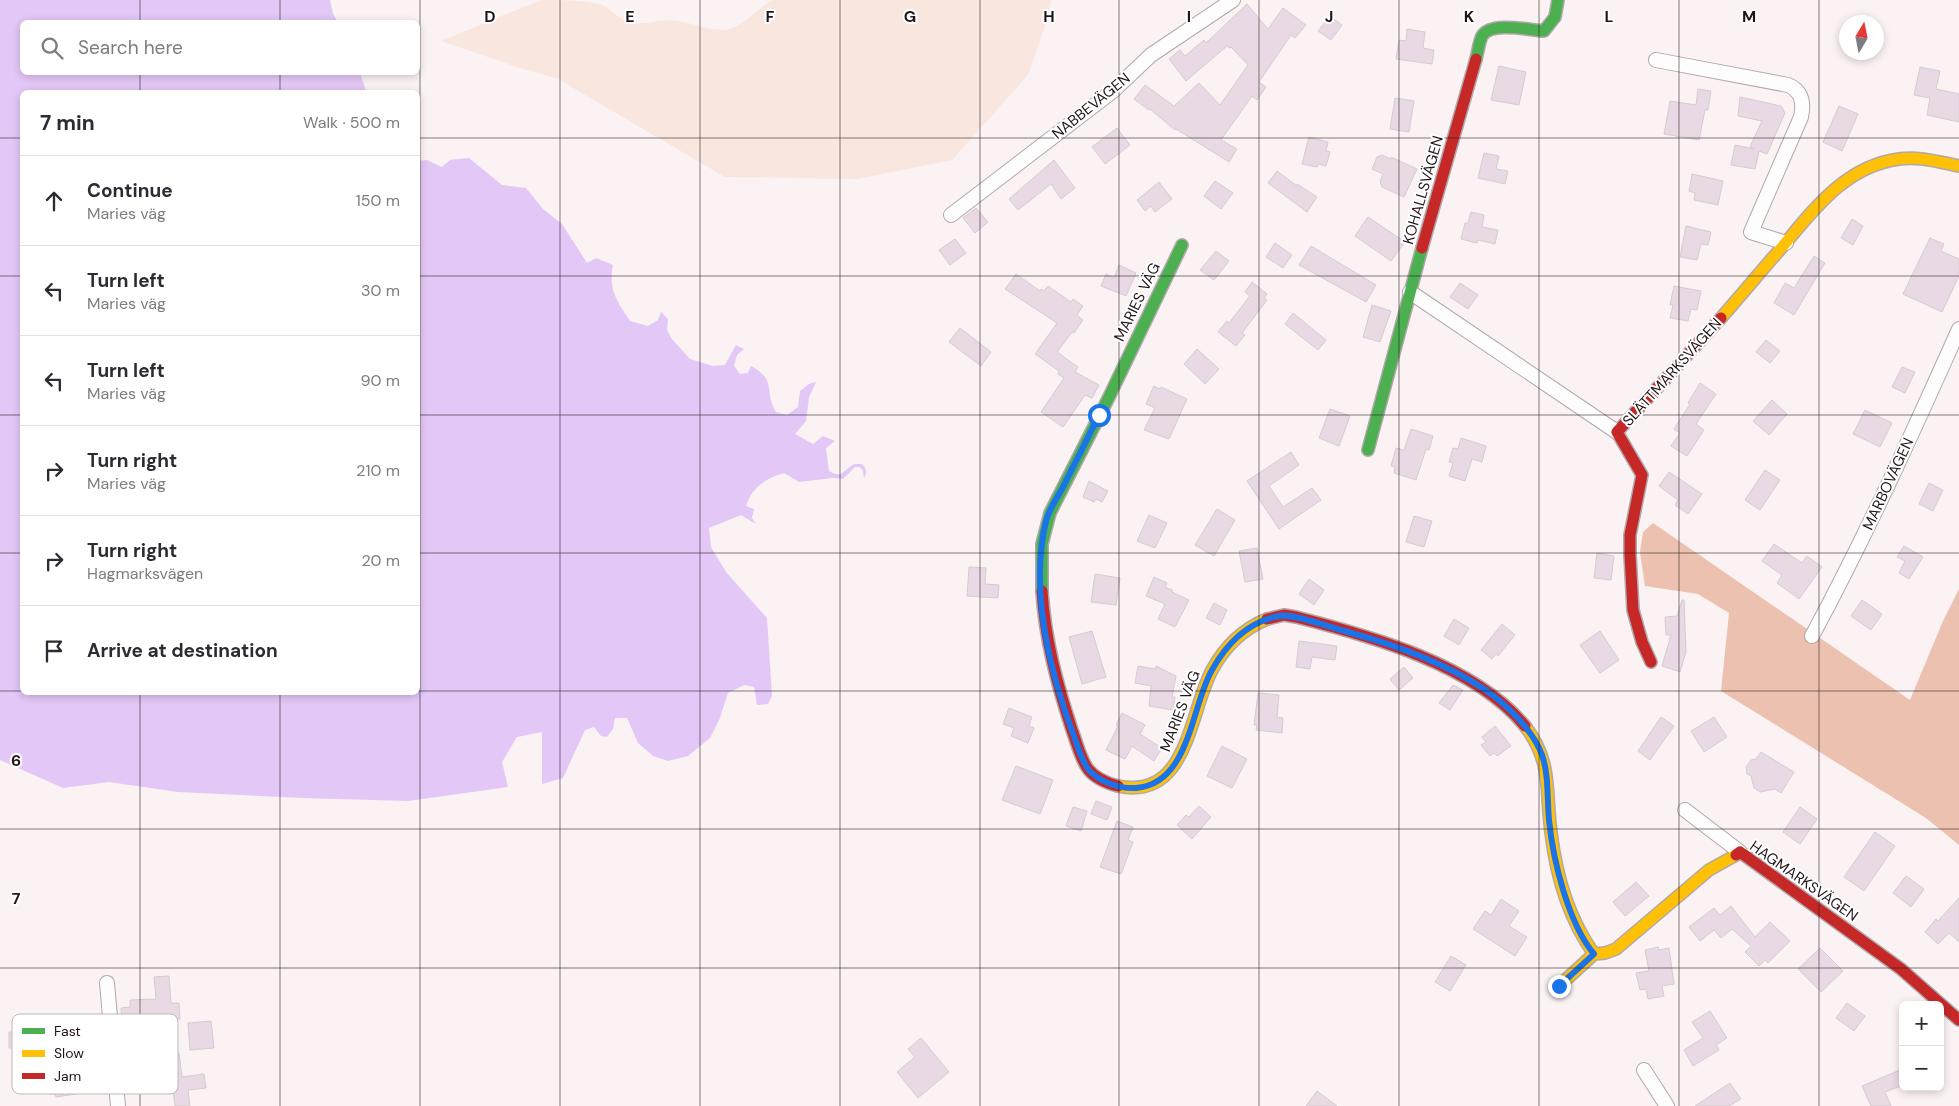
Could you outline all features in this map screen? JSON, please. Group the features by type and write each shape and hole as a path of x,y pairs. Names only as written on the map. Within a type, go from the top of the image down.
{"street":[{"name":"NABBEVÄGEN","path":"952,215 1113,91 1151,56 1233,0"},
{"name":"KOHALLSVÄGEN","path":"1368,450 1482,36 1488,29 1496,27 1544,31 1557,15 1558,0"},
{"path":"1656,60 1788,85 1795,88 1800,94 1804,106 1801,118 1751,232 1786,243"},
{"name":"SLÄTTMARKSVÄGEN","path":"1652,662 1642,642 1633,610 1630,555 1630,535 1642,475 1617,432 1716,324 1836,186 1869,167 1901,158 1912,158 1959,166"},
{"name":"MARIES VÄG","path":"1182,244 1047,518 1041,552 1042,605 1046,640 1063,706 1088,770 1106,782 1135,788 1153,784 1160,779 1174,767 1181,753 1211,672 1223,652 1235,638 1248,628 1273,618 1281,615 1303,619 1405,649 1445,667 1483,688 1502,702 1522,723 1541,751 1545,764 1550,824 1558,867 1570,911 1584,942 1594,954"},
{"path":"1410,292 1617,432"},
{"name":"MARBOVÄGEN","path":"1812,636 1845,575 1959,329"},
{"path":"1685,810 1740,852"},
{"name":"HAGMARKSVÄGEN","path":"1559,986 1594,954 1616,949 1709,870 1740,852 1901,969 1959,1020"},
{"path":"108,983 111,1014"},
{"path":"1644,1070 1667,1106"}],"shaded area":[{"path":"0,0 330,0 333,14 337,20 20,20 20,75 361,75 366,90 20,90 20,695 420,695 420,161 427,160 442,167 450,160 469,158 502,185 526,188 543,209 562,224 587,263 596,258 613,265 612,281 615,295 630,321 648,326 658,320 661,312 668,319 667,330 671,338 690,359 713,366 725,365 736,345 744,349 737,355 734,366 740,374 748,373 751,366 764,376 769,386 770,398 776,412 787,415 798,407 800,391 809,384 816,382 809,397 806,421 795,434 813,444 823,436 835,441 826,448 829,471 840,474 854,464 862,464 866,469 864,478 860,467 855,467 843,479 833,478 799,482 784,473 777,475 760,484 746,506 754,509 752,518 756,524 741,515 709,528 711,547 726,572 767,618 772,696 768,704 757,705 754,687 744,685 728,693 720,718 710,738 688,756 668,761 653,756 638,743 627,718 615,718 613,729 607,737 601,736 594,727 585,730 563,778 542,784 542,732 517,737 502,762 508,787 408,801 178,792 109,782 63,788 0,760"},
{"path":"541,0 595,3 609,9 625,21 634,23 671,20 723,30 735,27 774,0 1051,0 1048,17 1028,75 952,160 857,179 725,177 559,79 441,41"},
{"path":"1653,523 1910,700 1943,621 1959,589 1959,845 1926,818 1721,691 1729,613 1698,594 1645,586 1640,552 1643,532"}],"building":[{"path":"1247,4 1268,29 1283,8 1306,25 1295,38 1291,35 1259,82 1266,87 1257,100 1252,96 1221,140 1237,149 1229,162 1175,130 1150,109 1134,99 1145,85 1174,106 1199,83 1220,105 1248,65 1231,47 1227,46 1186,81 1169,59 1180,50 1185,56 1204,40 1206,43"},
{"path":"1330,16 1342,25 1331,40 1318,31"},
{"path":"1407,29 1425,32 1423,48 1434,50 1432,64 1396,59 1399,40 1406,41"},
{"path":"1499,66 1526,72 1519,105 1491,100"},
{"path":"1920,67 1940,71 1936,89 1959,94 1959,122 1927,115 1930,98 1914,95"},
{"path":"1698,89 1711,91 1708,110 1705,110 1699,140 1664,134 1670,101 1696,105"},
{"path":"1740,97 1781,106 1785,113 1767,154 1759,151 1755,169 1731,165 1735,145 1754,149 1750,147 1762,121 1738,116"},
{"path":"1395,98 1414,101 1409,132 1390,129"},
{"path":"1839,106 1858,114 1842,151 1823,142"},
{"path":"1117,128 1130,145 1105,164 1092,147"},
{"path":"1309,137 1328,142 1326,151 1330,152 1326,166 1318,164 1317,167 1302,164"},
{"path":"1484,153 1499,156 1496,169 1508,171 1505,184 1478,178"},
{"path":"1382,155 1417,169 1404,197 1382,187 1380,182 1383,174 1372,169 1377,157"},
{"path":"1054,160 1075,188 1061,199 1051,184 1018,210 1009,199"},
{"path":"1277,171 1297,186 1297,184 1317,197 1307,212 1268,183"},
{"path":"1692,174 1723,181 1718,205 1694,200 1695,193 1689,191"},
{"path":"1215,181 1233,193 1221,209 1204,196"},
{"path":"1159,182 1172,199 1155,212 1151,206 1145,211 1137,200"},
{"path":"976,208 988,222 975,233 963,218"},
{"path":"1471,212 1484,215 1482,227 1498,230 1495,244 1478,240 1477,243 1461,239 1465,223 1468,223"},
{"path":"1368,217 1405,242 1391,261 1355,236"},
{"path":"1852,219 1863,226 1853,245 1841,238"},
{"path":"1686,226 1711,232 1708,245 1701,244 1697,260 1680,257"},
{"path":"1930,238 1944,244 1941,251 1959,259 1959,276 1942,312 1903,294"},
{"path":"955,239 966,253 950,265 939,250"},
{"path":"1275,243 1292,255 1283,268 1266,257"},
{"path":"1311,246 1376,285 1366,302 1299,265"},
{"path":"1216,251 1229,261 1214,280 1200,270"},
{"path":"1814,256 1825,263 1794,315 1774,303 1785,283 1794,288"},
{"path":"1119,265 1136,273 1126,296 1101,286 1106,274 1114,278"},
{"path":"1016,274 1040,291 1041,289 1044,291 1048,286 1071,302 1073,299 1083,306 1077,315 1083,320 1057,352 1078,367 1075,372 1099,385 1092,398 1085,395 1063,427 1041,412 1064,378 1058,374 1059,371 1035,354 1057,323 1005,289"},
{"path":"1252,282 1267,294 1264,298 1267,300 1242,333 1245,335 1236,346 1218,332 1227,321 1229,323 1250,296 1245,292"},
{"path":"1460,283 1478,295 1468,309 1450,297"},
{"path":"1674,286 1701,291 1697,310 1691,309 1688,321 1670,318 1673,305 1670,305"},
{"path":"1372,305 1391,311 1380,342 1363,337"},
{"path":"1293,313 1326,340 1318,350 1285,324"},
{"path":"960,328 991,352 981,366 949,342"},
{"path":"1766,340 1780,351 1770,363 1756,352"},
{"path":"1197,349 1219,369 1205,384 1184,364"},
{"path":"1902,367 1915,372 1905,393 1892,387"},
{"path":"1700,383 1716,394 1696,424 1704,430 1687,456 1671,446 1680,433 1674,429 1690,404 1688,403"},
{"path":"1154,386 1160,389 1161,387 1187,399 1169,439 1144,430 1155,408 1146,404"},
{"path":"1772,400 1787,414 1769,435 1753,421"},
{"path":"1330,409 1350,416 1339,446 1319,438"},
{"path":"1865,410 1892,423 1880,447 1853,434"},
{"path":"1411,429 1433,436 1429,450 1426,449 1416,480 1394,473 1395,467 1391,466 1396,448 1404,450"},
{"path":"1461,438 1486,446 1482,462 1472,459 1465,481 1449,476 1453,463 1449,462 1453,448 1458,449"},
{"path":"1291,452 1299,465 1269,486 1283,507 1312,488 1321,500 1279,529 1247,481"},
{"path":"1765,470 1780,480 1760,510 1745,500"},
{"path":"1669,472 1702,494 1688,514 1675,505 1678,500 1659,486"},
{"path":"1089,481 1108,491 1102,502 1096,499 1094,502 1083,497"},
{"path":"1929,483 1943,490 1933,511 1919,504"},
{"path":"1217,509 1235,520 1214,556 1195,545"},
{"path":"1149,515 1167,523 1155,548 1137,541"},
{"path":"1414,516 1432,521 1424,547 1406,542"},
{"path":"1774,544 1802,563 1807,556 1822,567 1799,599 1777,583 1782,575 1762,561"},
{"path":"1904,546 1923,557 1909,579 1899,573 1905,561 1897,557"},
{"path":"1257,548 1263,579 1245,582 1239,551"},
{"path":"1597,553 1614,556 1611,580 1594,578"},
{"path":"969,567 986,568 985,584 999,585 998,598 967,596"},
{"path":"1095,574 1120,578 1116,605 1091,602"},
{"path":"1154,577 1167,583 1165,587 1172,590 1172,592 1189,600 1175,627 1158,619 1165,604 1146,596"},
{"path":"1309,579 1324,590 1314,605 1299,594"},
{"path":"1682,600 1684,600 1686,652 1680,672 1662,666 1671,635 1666,635 1665,617 1677,616"},
{"path":"1862,600 1882,614 1871,630 1851,616"},
{"path":"1214,603 1227,610 1220,625 1206,618"},
{"path":"1454,619 1469,628 1459,645 1444,636"},
{"path":"1502,624 1515,635 1498,656 1496,654 1492,659 1481,650"},
{"path":"1092,631 1106,677 1082,684 1069,637"},
{"path":"1600,631 1619,660 1600,673 1580,645"},
{"path":"1299,641 1337,646 1335,660 1312,657 1310,669 1296,667"},
{"path":"1138,666 1155,669 1156,666 1176,676 1172,697 1175,697 1173,710 1149,706 1151,686 1135,683"},
{"path":"1404,667 1413,678 1399,690 1390,679"},
{"path":"1453,685 1463,690 1450,710 1439,703"},
{"path":"1258,693 1279,695 1277,717 1283,718 1282,733 1256,730 1257,725 1254,725"},
{"path":"1009,708 1032,717 1029,726 1034,728 1028,743 1011,736 1014,728 1003,724"},
{"path":"1122,713 1145,725 1140,734 1162,748 1154,761 1132,746 1125,759 1106,750"},
{"path":"1661,717 1674,726 1650,760 1638,751"},
{"path":"1714,717 1727,737 1704,752 1691,731"},
{"path":"1495,726 1511,746 1497,756 1494,753 1490,756 1481,745 1486,742 1482,737"},
{"path":"1222,746 1247,759 1232,788 1207,776"},
{"path":"1761,752 1794,772 1781,793 1775,789 1760,792 1754,788 1751,776 1747,774 1746,767"},
{"path":"1016,766 1053,780 1040,814 1002,800"},
{"path":"1096,801 1112,807 1107,820 1091,814"},
{"path":"1199,806 1211,817 1192,839 1177,825 1186,815 1189,817"},
{"path":"1073,807 1087,811 1081,831 1066,826"},
{"path":"1800,807 1817,819 1800,844 1783,832"},
{"path":"1117,821 1133,827 1128,840 1133,842 1121,874 1100,867"},
{"path":"1875,832 1895,846 1864,891 1844,877"},
{"path":"1906,876 1924,889 1911,907 1893,893"},
{"path":"1636,882 1649,896 1625,916 1613,902"},
{"path":"1959,898 1959,942 1949,933 1938,944 1925,932"},
{"path":"1501,899 1519,911 1509,926 1527,937 1515,956 1473,929 1485,911 1491,915"},
{"path":"1731,906 1755,937 1770,922 1790,941 1768,963 1765,960 1759,966 1745,952 1751,946 1732,929 1721,938 1714,930 1700,941 1689,927 1714,908 1720,915"},
{"path":"1658,947 1659,950 1669,948 1674,984 1662,986 1664,996 1648,999 1646,989 1640,990 1636,973 1649,971 1645,950"},
{"path":"1820,948 1843,971 1821,992 1798,969"},
{"path":"1451,956 1466,965 1450,991 1435,982"},
{"path":"169,976 171,1003 179,1003 180,1019 178,1019 178,1014 121,1014 121,1008 130,1007 130,1000 156,999 154,977"},
{"path":"1847,1003 1865,1016 1854,1031 1836,1018"},
{"path":"1710,1011 1727,1038 1716,1045 1719,1050 1693,1066 1684,1050 1703,1038 1692,1022"},
{"path":"211,1021 214,1048 190,1050 188,1023"},
{"path":"9,1032 12,1032 12,1048 9,1048"},
{"path":"921,1038 949,1072 918,1098 897,1072 915,1057 908,1049"},
{"path":"178,1053 182,1077 204,1074 206,1088 188,1090 190,1106 175,1106 174,1094 178,1094"},
{"path":"1899,1070 1899,1087 1885,1092 1891,1106 1871,1106 1862,1086"},
{"path":"1730,1083 1741,1099 1729,1106 1695,1106"},
{"path":"1317,1091 1337,1106 1306,1106"},
{"path":"55,1094 76,1094 56,1097"}],"traffic: fast":[{"path":"1476,59 1481,38 1487,31 1502,28 1544,31 1555,17 1558,0"},
{"path":"1042,591 1042,544 1050,513 1109,397 1182,245"},
{"path":"1368,450 1422,248"}],"traffic: slow":[{"path":"1721,318 1807,217 1847,180 1863,170 1880,163 1906,158 1936,161 1959,166"},
{"path":"1118,786 1141,787 1159,780 1172,767 1183,750 1204,688 1217,661 1242,633 1267,619"},
{"path":"1525,726 1534,739 1544,764 1553,848 1560,880 1577,926 1594,954"},
{"path":"1559,986 1594,954 1616,949 1709,870 1736,855"}],"traffic: jam":[{"path":"1422,248 1476,59"},
{"path":"1651,662 1642,642 1633,610 1630,555 1630,535 1642,475 1617,432 1721,318"},
{"path":"1042,591 1052,661 1081,755 1085,765 1097,778 1118,786"},
{"path":"1267,619 1284,615 1296,617 1356,633 1420,656 1479,686 1504,705 1525,726"},
{"path":"1736,855 1740,852 1901,969 1959,1020"}],"route":[{"path":"1099,415 1047,518 1041,552 1042,605 1046,640 1063,706 1088,770 1100,779 1113,784 1135,788 1153,784 1174,767 1189,734 1203,690 1223,652 1235,638 1248,628 1281,615 1303,619 1405,649 1445,667 1483,688 1502,702 1522,723 1541,751 1545,764 1550,824 1558,867 1570,911 1584,942 1594,954 1559,986"}]}
